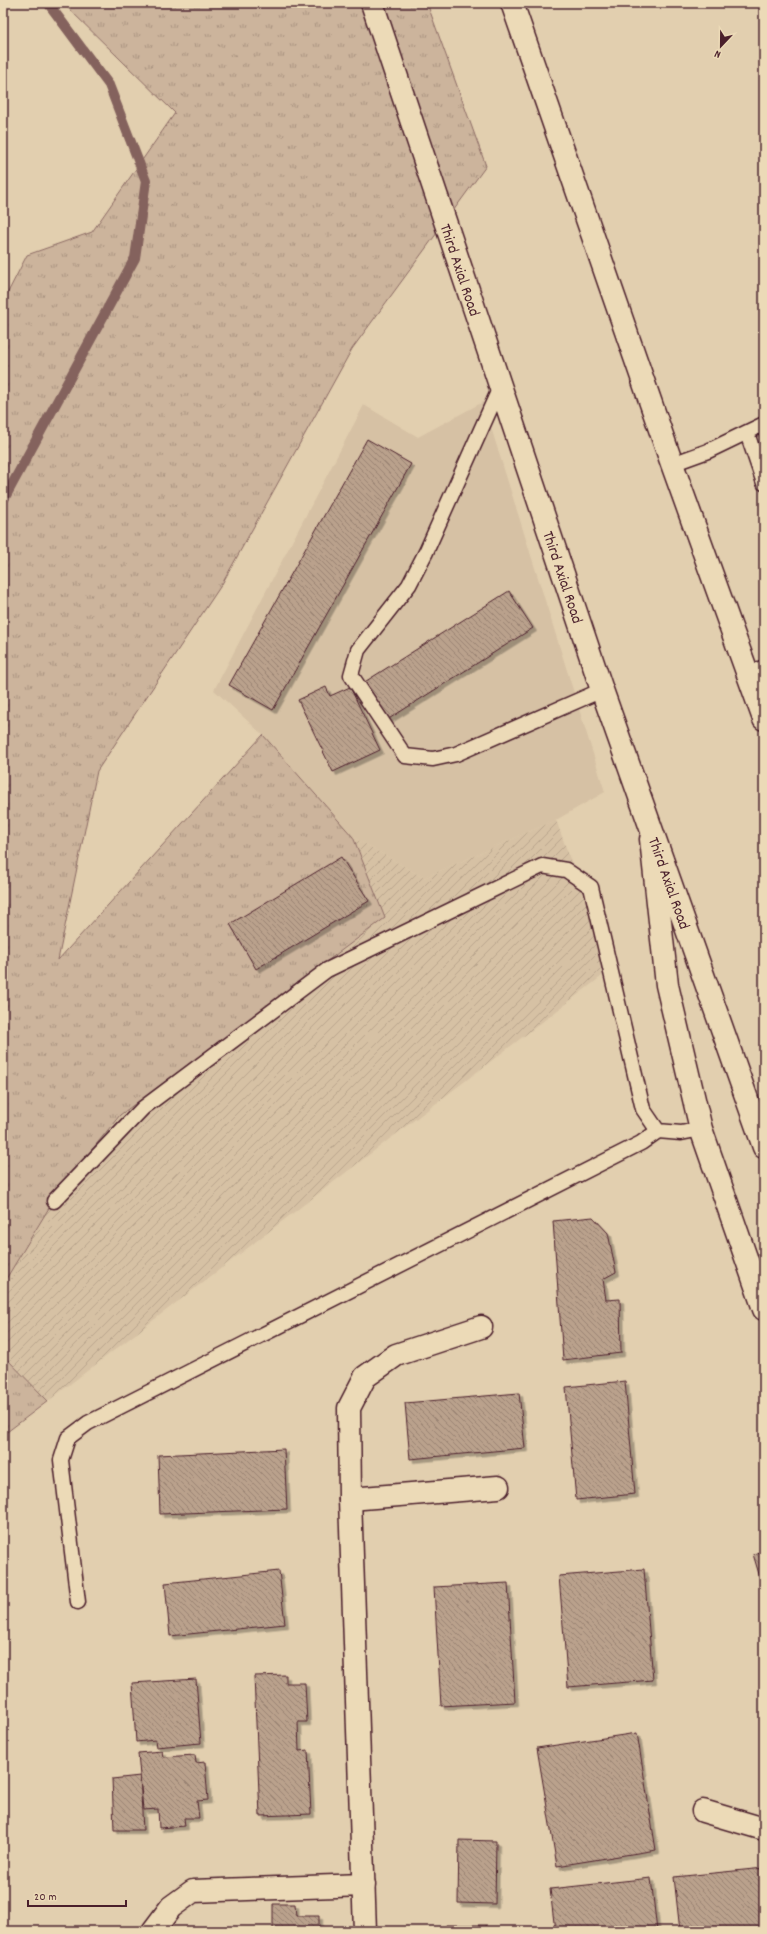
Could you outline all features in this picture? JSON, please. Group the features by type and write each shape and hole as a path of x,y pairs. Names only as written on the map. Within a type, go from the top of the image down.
{"main road":[{"name":"Third Axial Road","path":"372,3 602,690 764,1148"},
{"path":"512,3 672,464 757,671 764,719"},
{"path":"649,822 667,985 701,1128 764,1309"},
{"path":"365,1931 350,1499 349,1408 366,1378 396,1355 481,1328"},
{"path":"350,1499 498,1487"},
{"path":"703,1811 764,1829"},
{"path":"153,1931 171,1907 193,1891 364,1885"}],"lane":[{"path":"501,385 412,579 358,650 351,675 405,756 433,759 456,754 602,690"},
{"path":"672,464 708,451 764,424"},
{"path":"747,433 764,483"},
{"path":"54,1201 143,1108 327,970 542,866 566,870 591,887 643,1109 658,1131"},
{"path":"78,1602 61,1460 68,1438 88,1423 641,1143 658,1131 681,1133 701,1128"}],"shaded area":[{"path":"483,402 605,792 556,820 424,878 353,837 263,735 214,690 364,405 418,437"},
{"path":"556,820 610,970 48,1401 3,1355 3,1284 61,1188 120,1115 385,918 353,837 424,878"}],"green space":[{"path":"63,3 427,3 486,166 352,349 222,584 97,771 58,960 263,735 353,837 385,918 120,1115 61,1188 3,1284 3,302 27,255 92,232 175,113"},
{"path":"3,1355 48,1401 3,1435"}],"building":[{"path":"367,439 411,464 273,710 229,685"},
{"path":"509,591 533,628 387,720 363,683"},
{"path":"326,687 330,696 350,687 380,750 333,772 298,700"},
{"path":"341,857 369,901 256,969 230,924"},
{"path":"593,1217 608,1233 616,1272 603,1279 606,1300 620,1299 621,1353 563,1360 553,1221"},
{"path":"625,1381 635,1494 576,1500 566,1387"},
{"path":"519,1393 525,1448 410,1459 405,1403"},
{"path":"284,1449 287,1509 160,1514 158,1455"},
{"path":"764,1551 764,1591 753,1554"},
{"path":"644,1569 653,1680 568,1687 559,1576"},
{"path":"279,1571 285,1624 170,1636 165,1583"},
{"path":"508,1583 515,1702 441,1706 434,1587"},
{"path":"286,1675 286,1683 305,1683 307,1722 298,1722 299,1751 308,1750 311,1814 260,1816 254,1676"},
{"path":"196,1679 201,1743 156,1747 155,1740 136,1742 132,1683"},
{"path":"637,1733 656,1850 557,1866 537,1748"},
{"path":"162,1751 163,1757 195,1755 196,1763 205,1762 208,1800 197,1801 199,1818 184,1818 185,1826 159,1828 158,1809 143,1810 138,1753"},
{"path":"140,1776 143,1830 114,1830 112,1779"},
{"path":"459,1840 496,1841 495,1904 458,1903"},
{"path":"764,1868 764,1931 680,1931 674,1877"},
{"path":"651,1878 657,1931 555,1931 550,1889"},
{"path":"273,1904 295,1904 296,1916 319,1916 319,1931 273,1931"},
{"path":"446,1925 487,1925 487,1931 445,1931"}],"waterway":[{"path":"3,501 135,258 146,181 109,85 48,3"}]}
